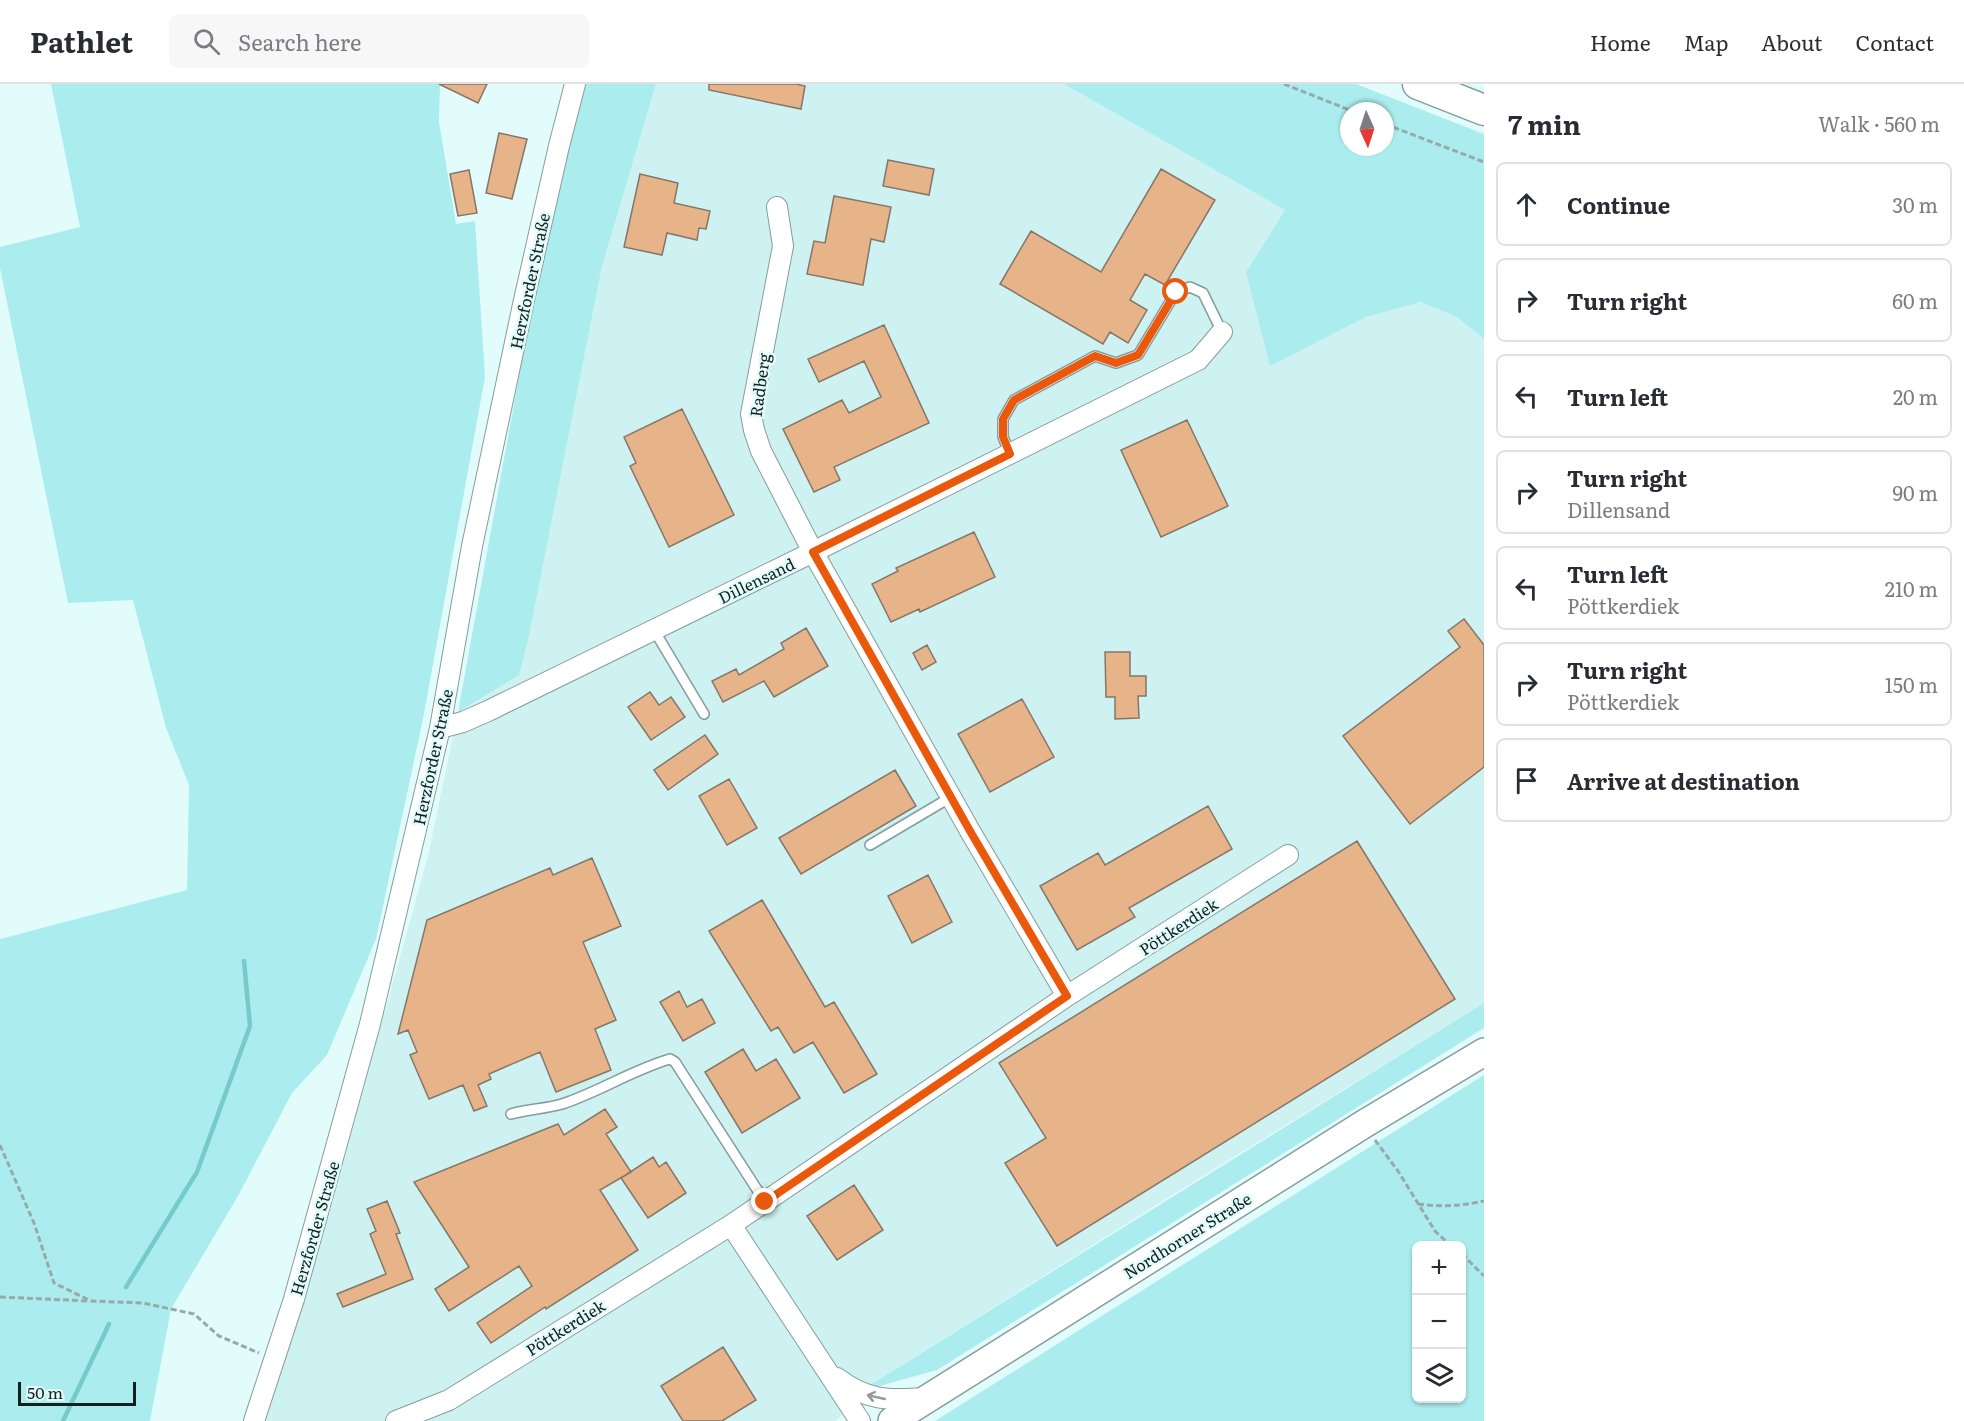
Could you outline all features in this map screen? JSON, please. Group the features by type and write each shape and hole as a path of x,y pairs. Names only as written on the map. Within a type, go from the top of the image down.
{"main road":[{"path":"1418,84 1484,110"},
{"path":"1463,84 1484,89"},
{"name":"Nordhorner Straße","path":"892,1421 1364,1124 1484,1052"}],"street":[{"name":"Herzforder Straße","path":"254,1421 294,1299 370,1024 440,728 472,546 527,289 575,84"},
{"name":"Radberg","path":"777,207 783,246 751,414 761,451 813,552"},
{"name":"Dillensand","path":"440,728 463,722 488,711 1198,360 1222,332"},
{"path":"813,552 951,797 1067,996"},
{"name":"Pöttkerdiek","path":"396,1421 449,1400 730,1225 1067,996 1288,855"},
{"path":"730,1225 860,1421"},
{"path":"829,1372 852,1390 873,1397 892,1400 930,1398"}],"lane":[{"path":"1010,454 1003,437 1003,419 1014,400 1095,356 1116,363 1138,355 1176,292 1190,287 1203,293 1222,332"},
{"path":"654,630 704,714"},
{"path":"870,845 951,797"},
{"path":"511,1114 528,1109 560,1105 670,1059 675,1062 765,1202"}],"path":[{"path":"1284,84 1340,106"},
{"path":"1394,127 1484,162"},
{"path":"1364,1124 1398,1171 1435,1231 1446,1241"},
{"path":"0,1145 34,1223 54,1283 91,1301"},
{"path":"1418,1204 1465,1205 1484,1201"},
{"path":"1466,1259 1484,1276"},
{"path":"0,1297 143,1303 194,1314 219,1336 275,1359"}],"shaded area":[{"path":"51,84 440,84 439,122 456,224 475,221 485,377 423,719 376,939 327,1055 292,1093 238,1196 171,1309 150,1421 0,1421 0,939 187,890 189,785 166,728 133,600 68,603 0,268 0,247 80,227"},
{"path":"576,84 656,84 602,266 529,636 519,675 458,712 561,146"},
{"path":"656,84 1064,84 1285,210 1246,272 1271,365 1366,317 1421,302 1457,317 1484,339 1484,1003 870,1385 836,1421 264,1421 306,1297 428,856 458,712 519,674 529,636 602,265"},
{"path":"1064,84 1356,84 1484,134 1484,339 1457,317 1421,302 1366,317 1270,366 1246,272 1285,210"},
{"path":"1484,1003 1484,1028 937,1370 883,1385 868,1393 870,1385"},
{"path":"1484,1075 1484,1421 935,1421"}],"building":[{"path":"439,84 487,84 478,103"},
{"path":"709,84 796,84 805,86 801,109 709,90"},
{"path":"499,133 527,139 512,199 486,193"},
{"path":"888,160 934,169 929,195 883,186"},
{"path":"1161,169 1215,200 1165,285 1145,274 1130,300 1147,310 1128,343 1110,332 1103,344 1000,284 1031,231 1101,272"},
{"path":"469,170 477,213 458,216 450,174"},
{"path":"640,174 678,183 674,203 710,211 706,229 699,228 697,240 667,233 662,255 624,247"},
{"path":"834,196 891,207 884,242 871,239 863,285 807,274 814,241 825,243"},
{"path":"884,325 929,423 834,467 840,480 814,492 783,429 842,400 849,413 881,397 864,361 819,382 808,359"},
{"path":"682,409 734,515 669,547 630,466 636,463 624,437"},
{"path":"1187,420 1228,506 1161,537 1121,450"},
{"path":"974,532 995,577 920,612 919,609 891,622 872,584 898,571 896,568"},
{"path":"1464,619 1484,645 1484,767 1410,824 1343,736 1460,647 1448,631"},
{"path":"806,628 828,666 774,697 764,681 723,702 712,681 736,669 739,675 784,649 781,643"},
{"path":"927,645 936,662 922,670 913,653"},
{"path":"1105,652 1130,652 1130,676 1146,676 1146,696 1138,696 1139,718 1115,719 1115,697 1106,697"},
{"path":"650,692 659,705 671,697 685,717 651,740 628,707"},
{"path":"1022,699 1054,757 990,792 958,734"},
{"path":"705,735 718,754 668,790 654,770"},
{"path":"895,770 916,806 801,874 779,838"},
{"path":"729,779 757,828 727,845 699,796"},
{"path":"1208,806 1232,849 1129,908 1135,917 1077,950 1040,886 1098,853 1105,865"},
{"path":"1357,841 1455,999 1057,1246 1005,1163 1046,1138 999,1063"},
{"path":"592,858 621,926 583,942 616,1020 595,1029 611,1070 556,1092 540,1052 489,1074 491,1079 478,1085 487,1106 474,1111 463,1085 429,1099 410,1055 417,1052 408,1030 398,1034 427,920 550,868 553,875"},
{"path":"928,875 952,922 912,943 888,896"},
{"path":"762,900 825,1007 834,1002 877,1074 844,1093 813,1042 794,1053 778,1027 771,1031 709,931"},
{"path":"679,991 687,1007 702,999 715,1023 683,1041 660,1002"},
{"path":"743,1049 756,1071 776,1059 800,1098 742,1133 705,1072"},
{"path":"605,1109 617,1127 606,1134 631,1172 600,1190 638,1250 491,1343 477,1323 532,1286 519,1266 449,1311 435,1289 469,1267 414,1182 558,1124 564,1135"},
{"path":"653,1157 659,1167 666,1162 686,1193 648,1218 621,1178"},
{"path":"854,1185 883,1230 837,1260 807,1216"},
{"path":"387,1201 400,1233 396,1234 413,1279 343,1307 337,1294 386,1274 370,1234 376,1231 367,1209"},
{"path":"723,1347 756,1400 722,1421 683,1421 661,1386"}],"waterway":[{"path":"126,1287 197,1172 250,1026 244,961"},
{"path":"63,1421 109,1324"}],"route":[{"path":"765,1202 1067,996 970,831 813,552 1010,454 1003,437 1003,419 1014,400 1095,356 1116,363 1138,355 1176,292"}]}
